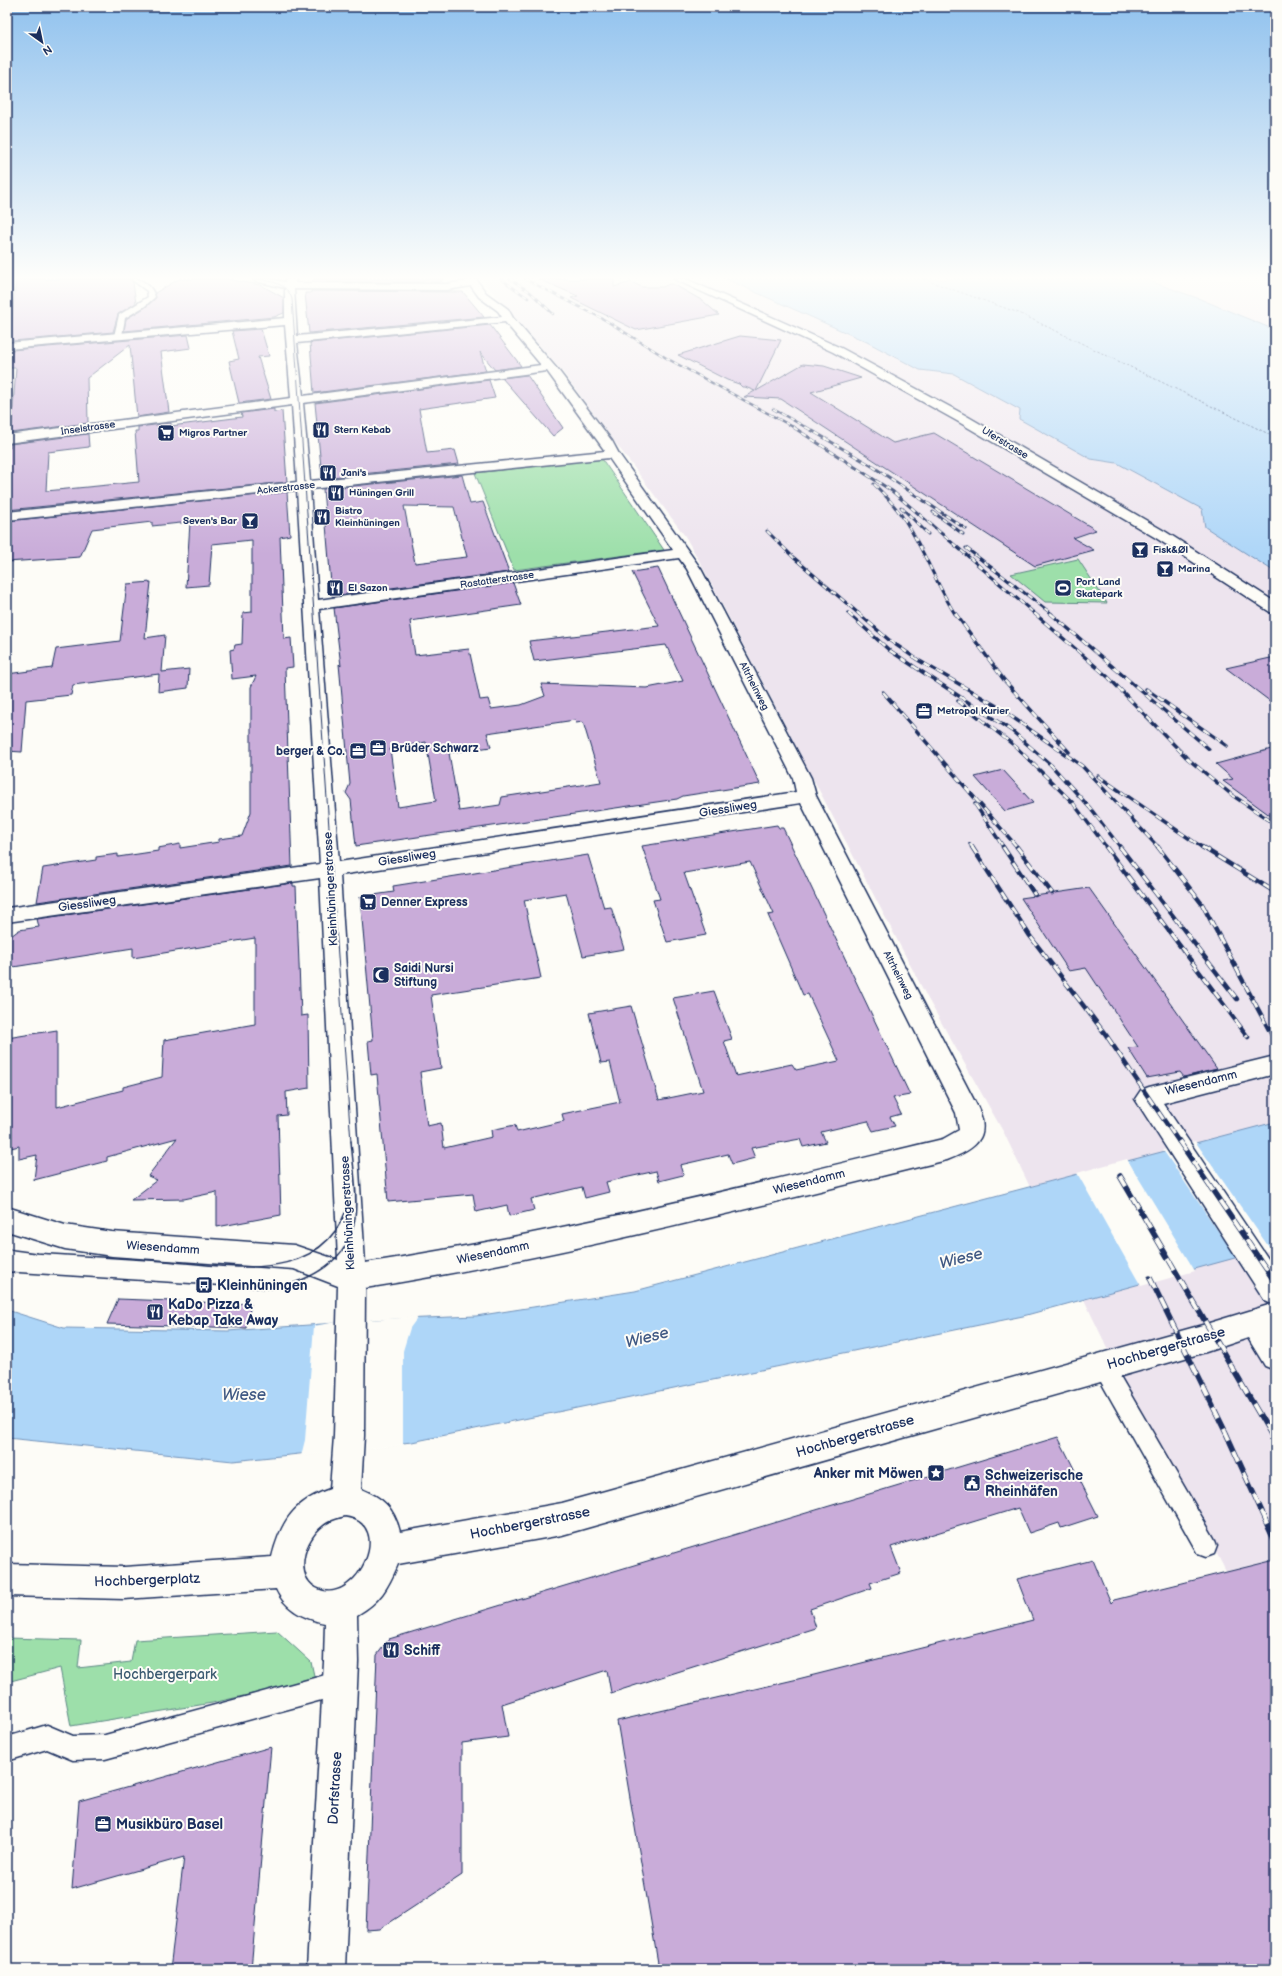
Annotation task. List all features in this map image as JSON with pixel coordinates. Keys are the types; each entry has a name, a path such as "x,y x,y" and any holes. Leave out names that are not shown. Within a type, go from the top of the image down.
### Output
{"street":[{"name":"Kleinhüningerstrasse","path":"294,371 296,400 299,415 330,870 351,1291 345,1491"},
{"name":"Inselstrasse","path":"7,439 517,371"},
{"name":"Altrheinweg","path":"552,371 608,444 613,454 694,569 798,772 807,796 968,1113 972,1124 971,1133"},
{"name":"Uferstrasse","path":"876,371 962,418 1161,535 1275,609"},
{"name":"Ackerstrasse","path":"7,516 613,454"},
{"name":"Rastatterstrasse","path":"311,606 683,553"},
{"name":"Giessliweg","path":"7,915 330,870 807,796"},
{"name":"Wiesendamm","path":"1269,1283 1147,1099 1149,1097 1275,1065"},
{"name":"Wiesendamm","path":"7,1219 65,1237 112,1244 294,1257 351,1291 446,1263 636,1224 947,1149 963,1142 971,1133"},
{"path":"1265,1319 1275,1356"},
{"name":"Hochbergerstrasse","path":"386,1550 562,1519 1206,1338 1265,1319"},
{"path":"345,1491 359,1503 371,1510 380,1521 385,1535 386,1550 383,1565 371,1585 354,1601 341,1606 326,1608 312,1606 301,1598 292,1586 288,1572 287,1558 291,1543 298,1530 307,1518 319,1509 332,1503 345,1491"},
{"name":"Hochbergerplatz","path":"7,1580 124,1583 288,1572"},
{"name":"Dorfstrasse","path":"326,1969 340,1683 341,1606"}],"lane":[{"path":"1103,1366 1206,1546"},
{"path":"7,1749 47,1737 73,1748 105,1747 340,1683"}],"shaded area":[{"path":"562,371 930,371 954,374 1020,410 1091,459 1117,463 1202,509 1205,527 1275,572 1275,1667 1219,1558 1138,1412 1004,1133 928,999 685,536"}],"green space":[{"path":"602,459 664,550 514,570 475,473"},
{"name":"Port Land Skatepark","path":"1078,559 1107,603 1045,602 1011,574"},
{"name":"Hochbergerpark","path":"277,1631 311,1662 315,1680 212,1703 71,1726 60,1668 7,1682 7,1638 81,1640 78,1668 131,1662 135,1640"}],"water":[{"path":"930,371 1275,371 1275,572 1205,527 1202,509 1117,463 1091,459 1019,419 1020,410 954,374"},
{"name":"Wiese","path":"1275,1122 1275,1247 1023,1316 412,1442 233,1461 7,1438 7,1310 64,1328 228,1331 376,1320 476,1316 635,1291"}],"pier":[{"path":"1195,1141 1271,1250 1237,1259 1163,1150"},
{"path":"1127,1159 1195,1271 1141,1286 1077,1173"},
{"path":"418,1317 410,1328 403,1351 403,1445 301,1456 305,1440 314,1326 336,1322"}],"building":[{"path":"16,371 96,371 87,378 88,423 11,433"},
{"path":"133,371 164,371 169,412 137,417"},
{"path":"231,371 262,371 271,399 239,403"},
{"path":"312,371 484,371 314,393"},
{"path":"710,371 766,371 756,391 790,371 840,371 861,378 811,392 893,443 934,433 1096,530 1073,538 1094,550 1035,566 781,399 744,397 755,391"},
{"path":"527,375 563,428 553,436 502,378"},
{"path":"489,380 495,398 419,409 427,453 455,450 459,464 322,478 315,403"},
{"path":"274,409 274,412 282,411 287,482 7,510 7,448 10,448 10,444 88,434 89,447 48,452 46,491 139,482 135,431 138,431 138,427 171,423 171,426 242,417 241,413"},
{"path":"462,475 470,504 483,502 509,572 332,596 323,489","holes":["404,506 454,507 467,557 415,563"]},
{"path":"287,492 290,535 280,537 284,639 291,638 293,667 285,668 292,866 37,902 43,868 96,860 96,857 118,854 118,857 158,851 158,848 180,844 180,848 219,842 219,839 242,836 251,812 251,687 256,676 232,679 230,650 234,649 235,645 242,644 243,613 252,612 252,540 212,544 209,585 186,587 190,522 152,526 152,522 92,529 80,557 7,562 7,521"},
{"path":"658,568 760,784 683,796 677,799 356,846 351,800 346,793 350,784 339,664 341,666 334,608 513,583 521,605 410,621 415,655 469,649 480,700 488,699 491,709 521,705 545,696 541,684 647,688 683,681 666,645 534,661 529,641 659,626 632,572","holes":["575,720 576,723 583,722 601,782 502,797 500,805 459,811 449,753 491,747 487,733","426,742 436,801 398,807 390,749"]},
{"path":"151,582 145,638 165,635 162,672 189,669 188,688 158,692 159,674 73,685 71,695 26,700 22,752 7,751 7,674 52,668 56,649 120,641 127,584"},
{"path":"1275,657 1275,705 1226,668"},
{"path":"1275,748 1275,819 1223,781 1233,779 1216,764"},
{"path":"1003,770 1033,803 1005,811 975,777"},
{"path":"777,825 779,828 783,828 910,1095 893,1098 901,1114 890,1117 895,1126 873,1131 868,1121 821,1132 826,1142 803,1147 800,1139 751,1148 755,1158 732,1164 728,1154 680,1165 683,1175 659,1181 656,1171 606,1182 609,1192 585,1198 582,1187 531,1199 534,1210 509,1216 507,1205 476,1212 473,1194 388,1202 377,1074 371,1075 368,1041 373,1040 360,897 394,892 393,886 588,855 604,908 611,907 624,949 583,956 566,893 524,900 541,978 431,995 441,1068 420,1072 427,1126 441,1123 444,1148 492,1137 491,1130 515,1125 517,1132 564,1121 562,1114 620,1102 610,1062 601,1063 589,1013 631,1006 659,1100 703,1091 673,998 714,991 732,1039 724,1041 736,1076 792,1064 796,1070 839,1061 808,994 803,995 768,915 774,914 750,862 684,873 706,935 667,942 653,900 660,899 642,846"},
{"path":"293,883 293,886 296,886 301,1016 308,1015 309,1088 286,1092 287,1115 278,1116 281,1215 217,1227 217,1192 184,1199 131,1200 157,1180 148,1176 177,1138 107,1157 107,1161 34,1180 37,1155 19,1159 19,1146 7,1149 7,1038 57,1030 57,1107 123,1090 123,1087 162,1077 164,1040 255,1024 255,938 133,958 133,948 7,968 7,939 19,930 39,927 37,919"},
{"path":"1089,888 1217,1069 1184,1077 1180,1072 1147,1078 1128,1048 1138,1047 1086,968 1069,971 1021,898"},
{"path":"118,1299 251,1304 246,1328 107,1324"},
{"path":"1058,1437 1098,1516 1061,1528 1059,1523 1029,1533 1018,1508 891,1547 901,1573 870,1583 872,1588 810,1609 816,1628 611,1693 607,1670 502,1704 508,1737 462,1743 462,1875 380,1929 366,1930 377,1655 389,1639"},
{"path":"1093,1560 1111,1603 1114,1600 1275,1560 1275,1969 659,1969 617,1721 798,1679 1033,1620 1017,1579"},
{"path":"271,1747 251,1969 170,1969 184,1857 72,1889 79,1801"}],"ferry route":[{"path":"1139,371 1275,437"}],"tram line":[{"path":"297,371 351,1142"},
{"path":"7,1272 271,1289 300,1281 326,1267 337,1257 352,1233 355,1218 356,1199 351,1141"},
{"path":"7,1249 37,1253 220,1266 249,1267 276,1265 301,1258 322,1245 340,1224 351,1195"}],"railway":[{"path":"690,371 795,428"},
{"path":"773,409 807,428"},
{"path":"793,427 892,491 1035,614"},
{"path":"806,427 872,466 966,529"},
{"path":"874,484 902,515 955,614"},
{"path":"901,507 928,534"},
{"path":"933,512 963,534"},
{"path":"767,531 793,557 859,614"},
{"path":"966,548 1052,614"},
{"path":"848,613 889,650 1012,731 1051,765 1090,808 1121,848"},
{"path":"858,613 889,640 918,660 995,705 1082,766 1159,848"},
{"path":"955,613 1004,680 1069,752"},
{"path":"1034,613 1108,677 1188,759 1232,795 1275,824"},
{"path":"1050,613 1209,749"},
{"path":"1146,689 1227,746"},
{"path":"883,692 1018,848"},
{"path":"958,701 1016,747 1073,803 1107,848"},
{"path":"1098,776 1203,848"},
{"path":"975,804 1004,848"},
{"path":"970,844 973,848"},
{"path":"972,847 1030,936 1106,1035 1179,1142"},
{"path":"1003,847 1035,895"},
{"path":"1017,847 1052,893"},
{"path":"1106,847 1248,1037"},
{"path":"1120,847 1237,999"},
{"path":"1158,847 1202,904 1275,1041"},
{"path":"1202,847 1275,892"},
{"path":"1179,1141 1275,1282"},
{"path":"1120,1176 1275,1441"},
{"path":"1150,1278 1226,1433 1262,1512"},
{"path":"1261,1511 1275,1541"}],"place":[{"name":"Stern Kebab","path":"321,430"},
{"name":"Migros Partner","path":"166,433"},
{"name":"Jani's","path":"328,473"},
{"name":"Hüningen Grill","path":"336,493"},
{"name":"Bistro Kleinhüningen","path":"322,517"},
{"name":"Seven's Bar","path":"250,521"},
{"name":"Fisk&Øl","path":"1140,550"},
{"name":"Marina","path":"1165,569"},
{"name":"El Sazon","path":"335,588"},
{"name":"Port Land Skatepark","path":"1063,588"},
{"name":"Metropol Kurier","path":"924,711"},
{"name":"Brüder Schwarz","path":"378,748"},
{"name":"berger & Co.","path":"358,751"},
{"name":"Denner Express","path":"368,902"},
{"name":"Saidi Nursi Stiftung","path":"381,975"},
{"name":"Kleinhüningen","path":"204,1285"},
{"name":"KaDo Pizza & Kebap Take Away","path":"155,1312"},
{"name":"Anker mit Möwen","path":"936,1473"},
{"name":"Schweizerische Rheinhäfen","path":"972,1483"},
{"name":"Schiff","path":"391,1650"},
{"name":"Musikbüro Basel","path":"103,1824"}]}
